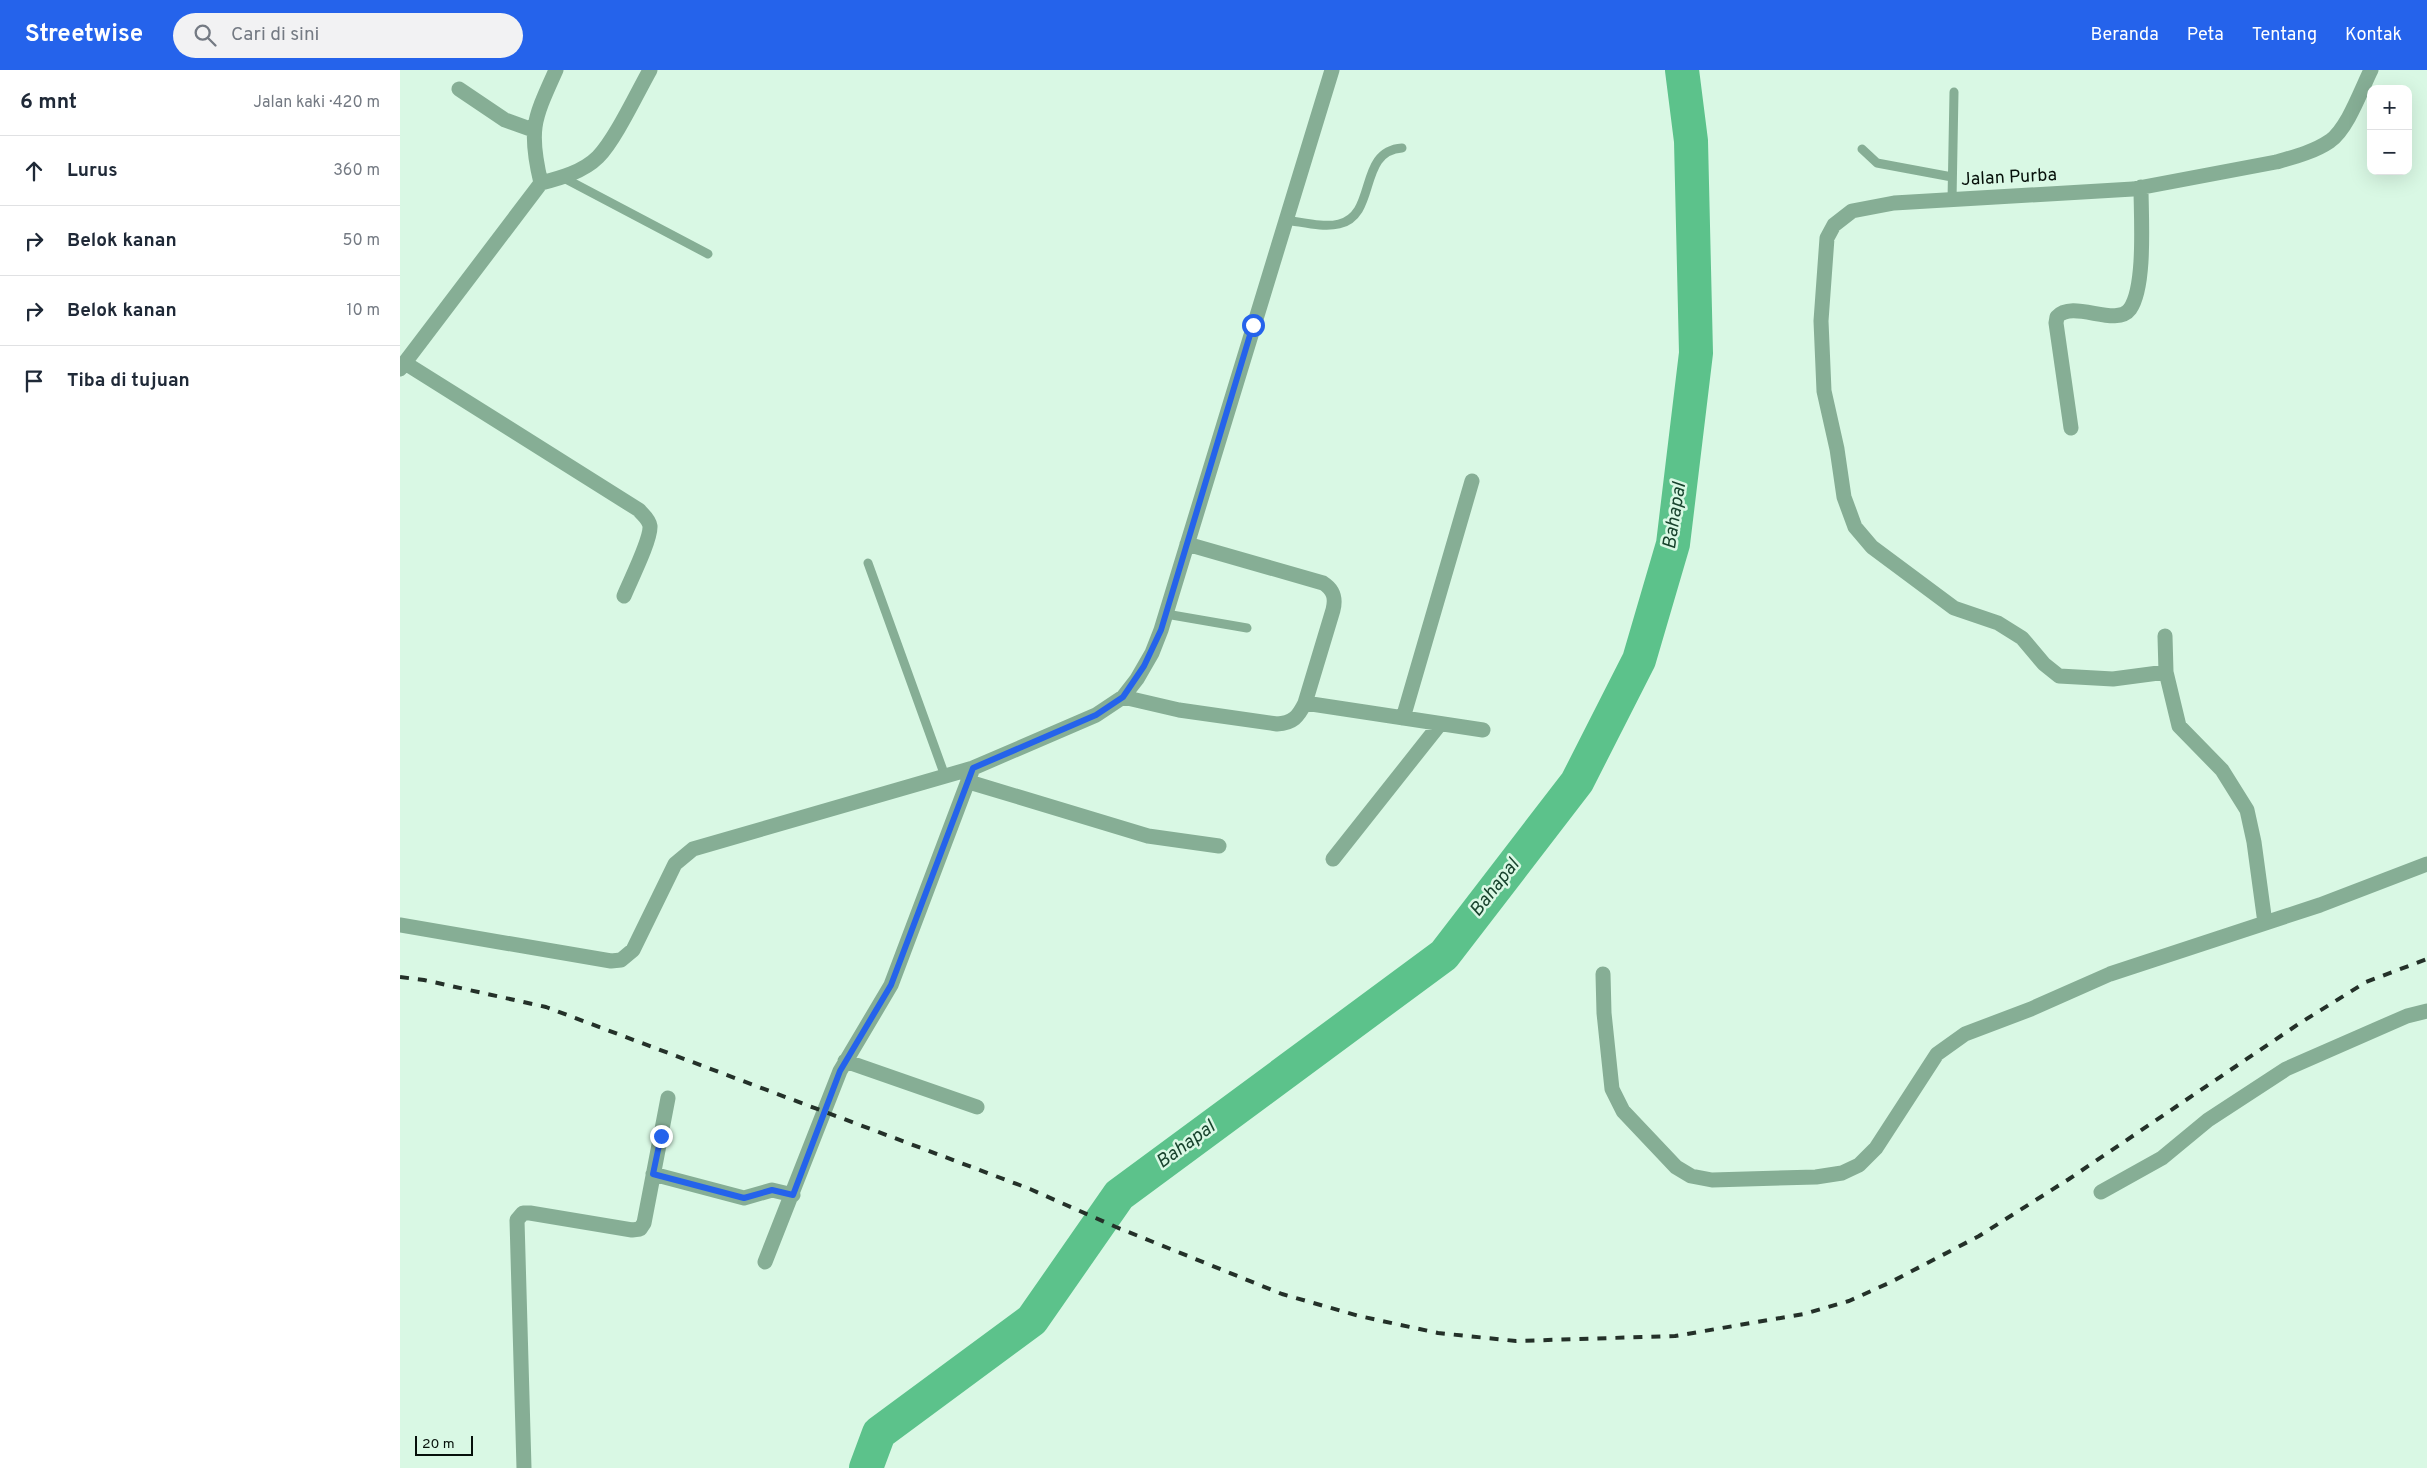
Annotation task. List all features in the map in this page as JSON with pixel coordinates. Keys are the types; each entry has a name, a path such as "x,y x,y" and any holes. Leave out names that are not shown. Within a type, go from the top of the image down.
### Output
{"street":[{"path":"541,182 534,153 533,130 538,111 556,70"},
{"path":"624,596 648,537 650,526 647,518 639,510 403,366 541,182 562,177 582,168 598,157 650,70"},
{"path":"765,1262 845,1061 891,985 971,775 1096,715 1123,697 1137,679 1152,653 1166,614 1332,70"},
{"name":"Jalan Purba","path":"2166,672 2113,679 2059,676 2044,664 2022,638 1998,623 1954,608 1872,547 1855,527 1844,497 1837,449 1824,391 1822,321 1828,238 1834,225 1852,211 1894,203 2091,193 2141,188 2276,162 2317,148 2332,140 2342,127 2371,70"},
{"path":"459,89 505,120 533,130"},
{"path":"2071,428 2056,323 2057,318 2067,312 2112,316 2123,314 2130,310 2140,272 2141,188"},
{"path":"1403,718 1472,481"},
{"path":"1123,697 1179,710 1277,724 1292,722 1305,703 1333,610 1334,595 1330,588 1323,583 1187,544"},
{"path":"2165,636 2166,672 2179,726 2222,770 2247,810 2254,842 2265,923"},
{"path":"1305,703 1482,730"},
{"path":"1333,859 1440,724"},
{"path":"400,925 611,961 621,960 633,950 675,864 693,849 945,776 971,775 1148,836 1219,846"},
{"path":"1603,974 1605,1022 1612,1089 1623,1111 1676,1166 1691,1176 1712,1180 1816,1177 1842,1173 1859,1165 1876,1148 1937,1054 1965,1034 2030,1009 2110,974 2320,904 2427,864"},
{"path":"2101,1192 2162,1158 2208,1120 2286,1070 2406,1016 2427,1011"},
{"path":"845,1061 977,1107"},
{"path":"524,1468 517,1220 523,1213 530,1213 636,1230 640,1228 644,1223 668,1098"},
{"path":"653,1174 744,1198 772,1190 793,1195"}],"lane":[{"path":"1952,200 1954,92"},
{"path":"1285,220 1338,224 1351,219 1359,211 1372,172 1379,158 1387,151 1402,148"},
{"path":"1862,149 1877,163 1952,177"},
{"path":"562,177 708,254"},
{"path":"868,563 945,776"},
{"path":"1166,614 1247,628"}],"waterway":[{"name":"Bahapal","path":"866,1468 879,1433 1032,1320 1119,1195 1444,955 1577,782 1639,660 1673,544 1696,353 1691,141 1682,70"}],"railway":[{"path":"400,977 424,980 546,1007 1030,1189 1116,1227 1282,1294 1359,1316 1438,1333 1516,1341 1675,1336 1804,1314 1849,1301 1891,1282 1979,1236 2069,1179 2300,1023 2366,982 2427,959"}],"route":[{"path":"661,1136 653,1174 744,1198 772,1190 793,1195 840,1071 891,985 973,768 1096,715 1111,706 1123,697 1137,679 1152,653 1161,630 1253,325"}]}
